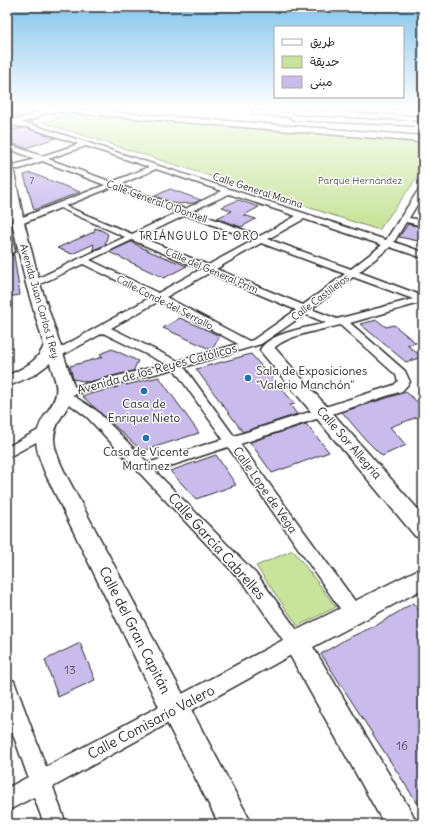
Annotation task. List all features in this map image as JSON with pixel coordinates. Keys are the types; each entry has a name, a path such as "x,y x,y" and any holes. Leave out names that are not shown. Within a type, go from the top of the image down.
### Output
{"main road":[{"name":"Avenida Juan Carlos I Rey","path":"10,164 11,206 18,222 33,284 65,386 65,395"},
{"name":"Calle Sor Allegría","path":"268,350 420,524"},
{"path":"7,382 38,366 50,366 56,357"},
{"path":"46,431 58,411 65,395"},
{"name":"Calle del Gran Capitán","path":"46,431 45,444 55,473 175,709 236,824"},
{"path":"296,643 354,614 423,576"},
{"name":"Calle García Cabrelles","path":"296,643 401,824"}],"street":[{"path":"10,164 46,159 81,146"},
{"name":"Calle General Marina","path":"91,146 423,255"},
{"name":"Calle General O'Donnell","path":"9,147 46,159 185,212 423,299"},
{"path":"18,222 156,167"},
{"name":"Calle Castillejos","path":"248,345 264,338 304,310 381,251 389,243 404,219 419,201 423,189"},
{"path":"33,284 229,191"},
{"name":"Calle del General Prim","path":"64,208 304,310 339,322 401,374 404,382 398,388 322,412"},
{"path":"56,357 104,328 304,216"},
{"path":"404,219 423,223"},
{"path":"7,235 10,250 7,251"},
{"name":"Calle Conde del Serrallo","path":"82,260 159,297 248,345"},
{"path":"268,350 269,345 276,340 423,299"},
{"path":"104,328 177,365"},
{"name":"Avenida de los Reyes Católicos","path":"65,395 248,345"},
{"name":"Calle Lope de Vega","path":"177,365 354,614"},
{"name":"Calle García Cabrelles","path":"65,395 92,414 252,581 296,643"},
{"path":"146,469 322,412"},
{"path":"7,453 46,431"},
{"name":"Calle Comisario Valero","path":"7,800 296,643"},
{"path":"7,688 55,824"}],"green space":[{"name":"Parque Hernández","path":"115,146 423,146 423,170 379,230"},
{"path":"293,550 336,607 298,626 256,566"}],"building":[{"path":"19,146 33,146 26,148"},
{"path":"31,173 80,192 34,210 24,175"},
{"path":"170,189 201,200 194,203 175,204 155,196"},
{"path":"238,200 259,207 244,215 256,219 241,227 217,218 232,211 222,207"},
{"path":"408,224 423,227 423,242 399,237"},
{"path":"95,228 108,234 105,245 93,250 94,244 72,254 57,248 94,232"},
{"path":"131,242 151,252 187,266 164,278 109,252"},
{"path":"14,255 20,295 7,297 7,256"},
{"path":"180,318 220,336 212,350 163,328"},
{"path":"377,320 386,327 394,325 416,343 407,345 422,357 406,362 360,324"},
{"path":"112,349 138,361 133,371 88,382 73,379 70,366 103,357 100,354"},
{"path":"251,354 295,404 290,405 297,414 243,432 196,369"},
{"path":"159,377 199,433 142,451 82,396 118,387 112,386 127,382 126,385"},
{"path":"406,392 423,407 423,415 390,427 406,445 382,456 342,412"},
{"path":"306,424 329,452 272,473 250,442"},
{"path":"216,455 236,485 196,499 170,471"},
{"path":"413,603 423,616 423,812 321,654 346,639 377,625"},
{"path":"80,643 95,680 58,697 45,660"}],"place":[{"name":"Sala de Exposiciones \"Valerio Manchón\"","path":"248,378"},
{"name":"Casa de Enrique Nieto","path":"144,391"},
{"name":"Casa de Vicente Martínez","path":"146,438"}],"district":[{"name":"TRIÁNGULO DE ORO","path":"199,236"}]}
